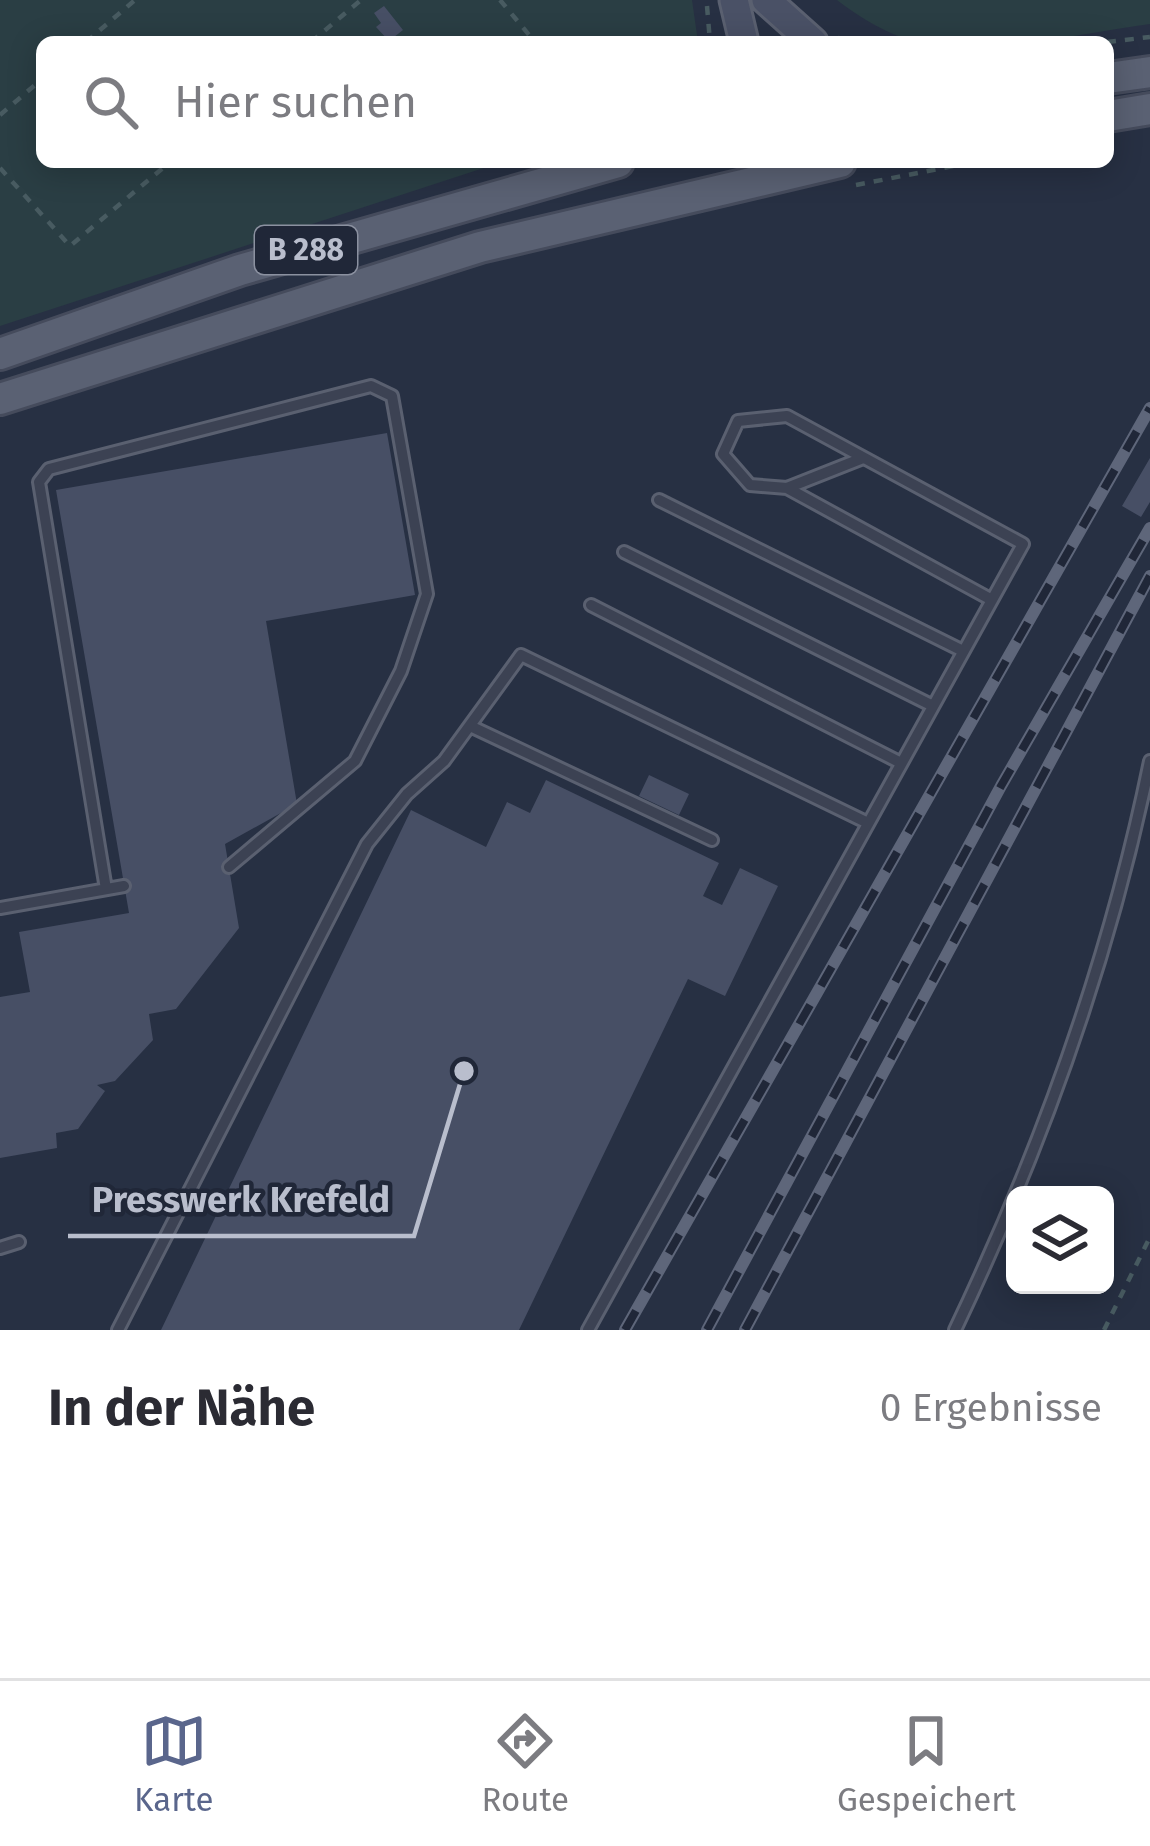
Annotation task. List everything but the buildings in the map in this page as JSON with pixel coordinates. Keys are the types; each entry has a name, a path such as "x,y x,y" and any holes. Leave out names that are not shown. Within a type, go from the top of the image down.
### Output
{"main road":[{"path":"734,0 743,36"},
{"path":"768,3 777,36"},
{"path":"768,3 806,36"},
{"path":"1114,77 1150,72"},
{"path":"1114,115 1150,109"},
{"name":"B 288","path":"0,354 240,270 597,168"},
{"name":"B 288","path":"0,399 479,247 753,173 829,170"}],"lane":[{"path":"106,889 39,482 49,469 371,386 384,388 392,396 427,594 401,670 355,761 229,867"},
{"path":"588,1330 1023,544 787,416 738,422 723,454 750,484 787,488 992,599"},
{"path":"787,488 863,458"},
{"path":"659,500 963,651"},
{"path":"624,552 933,706"},
{"path":"590,604 901,763"},
{"path":"118,1330 368,844 470,726 521,655 868,823"},
{"path":"470,726 712,840"},
{"path":"955,1330 1042,1130 1082,1017 1131,854 1150,761"},
{"path":"0,908 124,886"},
{"path":"0,1248 19,1242"}],"path":[{"path":"93,36 134,0"},
{"path":"318,36 361,0"},
{"path":"500,0 531,36"},
{"path":"706,0 709,36"},
{"path":"1114,41 1150,37"},
{"path":"0,115 36,84"},
{"path":"0,168 70,246 163,168"},
{"path":"829,170 865,168"},
{"path":"1104,1330 1150,1237"}],"shaded area":[{"path":"0,0 692,0 697,36 36,36 36,168 484,168 0,326"},
{"path":"837,0 1150,0 1150,24 1073,36 897,36"}],"railway":[{"path":"625,1330 1150,408"},
{"path":"707,1330 1001,786 1150,528"},
{"path":"745,1330 1150,576"}],"place":[{"name":"Presswerk Krefeld","path":"464,1071"}]}
